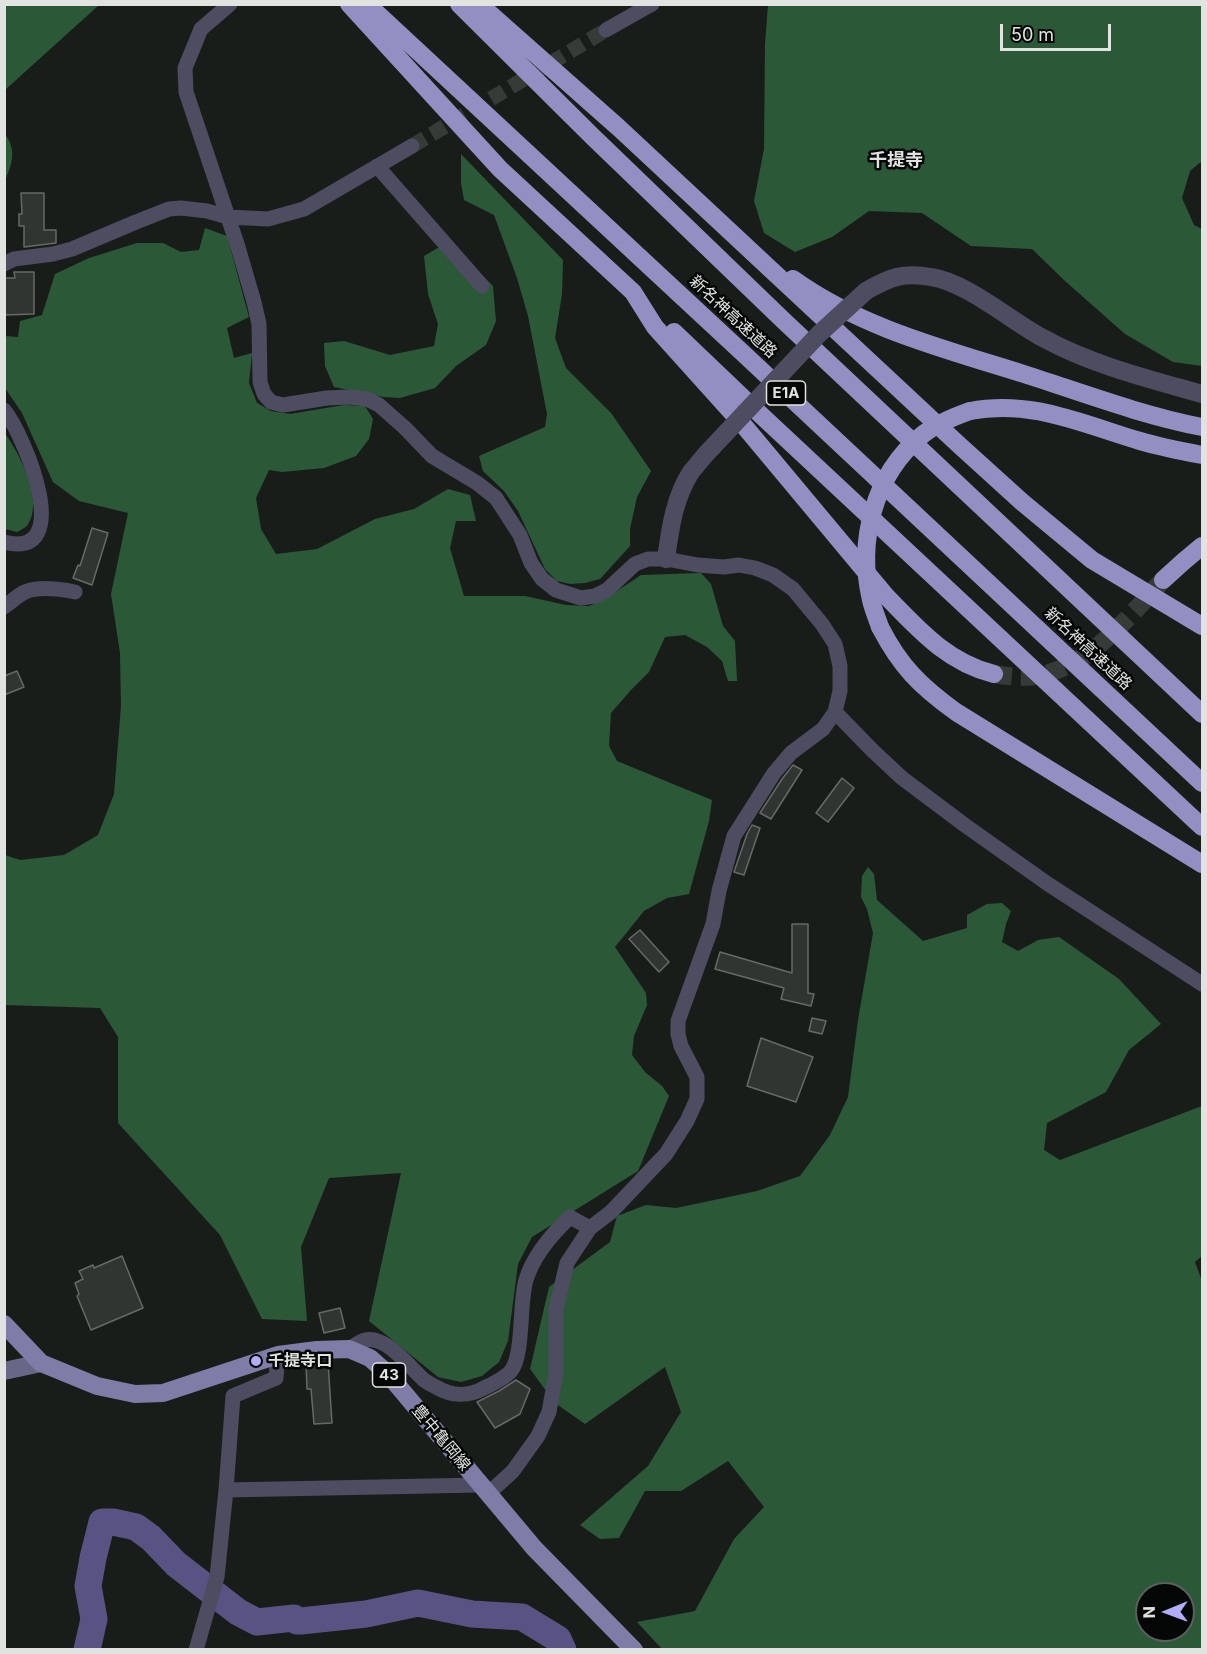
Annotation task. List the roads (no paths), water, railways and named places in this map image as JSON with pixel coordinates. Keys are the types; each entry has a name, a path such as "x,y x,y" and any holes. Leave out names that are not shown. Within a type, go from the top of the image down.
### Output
{"highway":[{"path":"349,4 500,169 1203,827"},
{"name":"新名神高速道路","path":"367,4 1203,783"},
{"name":"新名神高速道路","path":"459,4 776,314 1203,714"},
{"path":"479,4 620,128 958,444 1057,531 1092,560 1203,626"},
{"path":"724,224 804,286 867,320 910,337 1141,412 1203,427"},
{"path":"633,292 655,327 745,428 886,596 941,650 978,670 994,674"},
{"path":"1203,455 1141,441 1040,410 990,407 970,411 944,421 922,434 903,452 887,474 875,501 868,527 866,554 871,601 880,627 892,651 930,693 956,712 1203,864"},
{"path":"1163,580 1203,546"}],"main road":[{"name":"豊中亀岡線","path":"4,1324 41,1363 97,1386 135,1394 163,1393 278,1355 349,1349 370,1358 388,1374 534,1548 634,1650"},
{"path":"4,1371 41,1363"}],"street":[{"path":"226,1490 484,1490 513,1471 538,1436 549,1412 556,1373 556,1309 567,1263 590,1228 611,1212 666,1154 687,1121 697,1099 697,1077 681,1046 678,1021 713,924 719,891 734,836 774,773 791,753 823,729 835,712 840,691 840,666 835,644 822,624 793,589 773,576 755,568 739,565 724,567 666,559 648,559 635,564 607,590 595,596 581,598 556,590 542,579 531,562 520,535 496,498 477,483 432,456 379,405 367,399 349,397 283,405 271,402 264,394 260,382 258,324 254,302 186,92 185,68 201,29 230,4"},
{"path":"606,30 652,4"},
{"path":"4,264 15,259 72,249 169,209 181,208 207,211 228,217 268,219 303,209 412,146"},
{"path":"377,166 482,286"},
{"path":"666,559 671,520 690,473 819,334 866,291 895,276 933,277 969,292 1043,338 1088,359 1203,394"},
{"path":"4,410 11,418 38,483 42,518 38,533 30,541 16,545 4,542"},
{"path":"4,607 24,593 33,590 75,591"},
{"path":"835,712 902,778 966,826 1048,884 1203,984"},
{"path":"349,1349 366,1340 380,1341 399,1354 426,1381 441,1390 459,1395 480,1391 511,1371 518,1352 526,1280 547,1241 570,1217 590,1228"},
{"path":"196,1650 217,1577 233,1396 276,1378 278,1355"}],"waterway":[{"path":"87,1650 94,1619 88,1586 102,1522 136,1527 151,1538 176,1564 238,1612 257,1622 294,1618 301,1621 366,1614 418,1603 472,1614 522,1617 558,1639 563,1650"}],"tunnel":[{"path":"412,146 606,30"},
{"path":"994,674 1028,677 1049,673 1066,666 1112,634 1163,580"}],"place":[{"name":"千提寺口","path":"256,1361"}],"district":[{"name":"千提寺","path":"896,161"}]}
